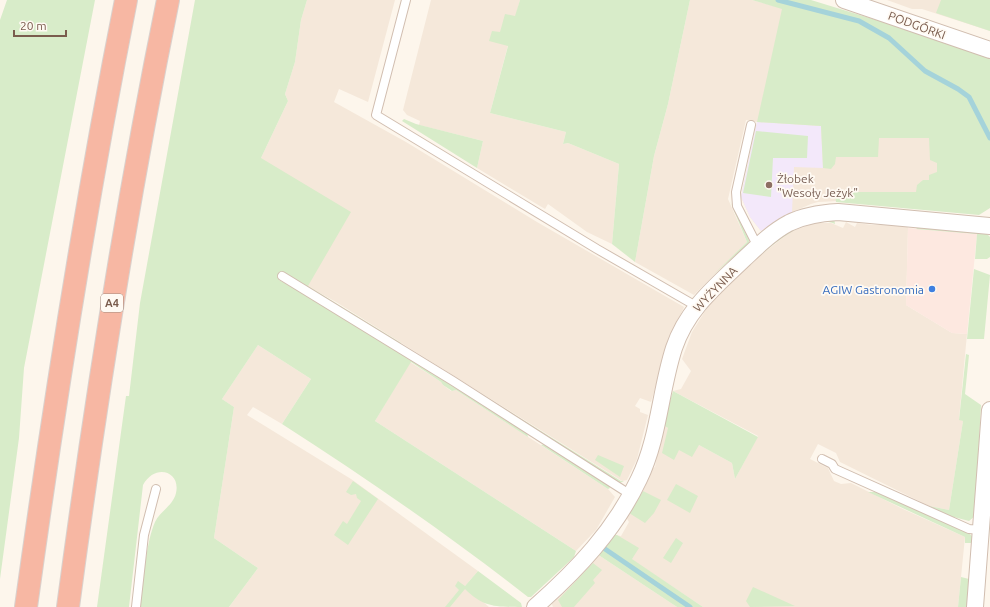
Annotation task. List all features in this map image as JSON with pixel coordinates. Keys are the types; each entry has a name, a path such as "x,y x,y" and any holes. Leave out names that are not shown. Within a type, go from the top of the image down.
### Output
{"highway":[{"path":"26,607 65,334 102,121 126,0"},
{"name":"A4","path":"68,607 83,496 124,231 142,125 168,0"}],"street":[{"name":"PODGÓRKI","path":"844,0 990,50"},
{"name":"WYŻYNNA","path":"535,607 582,563 607,533 631,495 648,459 674,349 682,328 696,306 714,286 758,247 789,223 818,213 838,212 990,226"},
{"path":"975,607 990,410"}],"lane":[{"path":"406,0 376,115 597,249 696,306"},
{"path":"751,125 736,192 737,206 758,247"},
{"path":"282,276 452,380 631,495"},
{"path":"822,459 832,464 836,469 878,489 968,529 981,530"},
{"path":"136,607 144,535 156,489"}],"shaded area":[{"path":"307,0 395,0 368,102 339,89 334,102 406,142 537,222 684,307 668,343 651,402 640,398 635,406 640,409 640,412 648,415 637,459 627,480 622,481 336,302 307,286 261,158 288,101 285,94 295,62 301,20"},
{"path":"431,0 520,0 490,113 566,132 563,144 568,143 619,164 612,244 587,232 548,204 545,209 477,168 483,141 419,125 420,121 407,115 403,110"},
{"path":"690,0 752,0 842,25 990,194 818,202 781,217 761,231 750,217 741,197 757,122 746,120 728,199 747,242 694,295 635,262 654,156 668,104"},
{"path":"887,0 990,0 990,31 922,9 912,9"},
{"name":"Żłobek \"Wesoły Jeżyk\"","path":"757,122 821,126 823,168 794,167 792,212 781,217 761,231 750,217 741,197"},
{"path":"846,222 855,227 857,223 872,225 906,225 908,228 906,305 952,333 967,334 959,419 963,421 949,510 929,506 840,462 836,453 818,444 810,459 828,468 834,481 841,484 851,483 903,509 965,537 958,607 703,607 610,545 615,535 621,536 629,522 626,517 643,491 650,470 655,467 663,425 668,428 679,450 699,445 732,463 735,479 758,436 673,391 681,389 691,371 682,359 692,332 707,308 721,291 756,259 790,232 815,223 831,223 843,228"},
{"path":"908,228 977,234 967,334 952,333 906,305"},
{"path":"258,345 311,379 282,424 253,407 247,415 351,479 478,571 465,586 489,607 229,607 258,568 214,538 234,407 222,399"},
{"path":"410,362 441,382 451,391 456,390 608,489 615,497 596,530 576,551 375,421"},
{"path":"597,554 677,607 553,607 551,602"}],"green space":[{"path":"7,0 95,0 24,368 19,438 0,579 0,20"},
{"path":"195,0 307,0 301,20 295,62 285,94 288,101 261,158 351,212 308,286 401,343 400,344 283,273 279,274 279,280 311,297 527,433 528,437 456,390 452,391 411,362 375,421 576,551 574,557 531,597 528,597 468,551 407,508 282,424 311,379 258,345 222,399 234,407 214,538 258,568 229,607 140,607 145,563 152,530 157,518 172,501 176,493 177,485 175,479 166,472 160,472 148,478 143,485 129,607 97,607 126,396 129,396 140,303"},
{"path":"520,0 690,0 668,104 654,156 635,262 612,244 619,164 568,143 563,144 566,132 490,113 508,46 489,41 492,31 500,32 505,14 515,16"},
{"path":"752,0 811,0 990,55 990,208 979,215 836,202 835,192 916,192 917,185 923,180 929,180 929,175 937,172 937,163 930,160 929,138 879,138 878,157 836,157 835,164 831,169 823,168 821,126 757,122 782,9"},
{"path":"941,0 990,0 990,31 936,13"},
{"path":"404,119 416,124 483,141 477,168 402,121"},
{"path":"756,131 808,136 807,158 773,158 771,197 743,193"},
{"path":"730,201 749,240 749,243 713,275 747,242"},
{"path":"834,218 835,224 825,221 814,222 792,231 756,259 757,256 777,238 803,224"},
{"path":"922,224 986,233 990,237 990,257 987,259 975,259 977,234 916,229"},
{"path":"974,269 990,275 984,339 967,339"},
{"path":"416,353 621,481 624,481 620,483"},
{"path":"966,354 969,355 965,394 981,405 975,516 969,521 950,516 929,506 949,510 963,421 959,420"},
{"path":"673,391 758,437 735,479 732,463 699,445 692,457 679,450 674,460 662,453 668,428 663,425"},
{"path":"545,444 608,484 610,488 608,489 541,445"},
{"path":"598,455 624,466 620,477 595,460"},
{"path":"353,481 378,499 348,545 334,535 343,521 347,524 361,501 357,498 356,494 351,495 346,492"},
{"path":"676,484 698,496 690,513 667,500"},
{"path":"643,491 661,500 654,513 645,523 629,513"},
{"path":"868,492 879,492 967,532 972,536 972,543 965,543 965,537"},
{"path":"615,535 639,548 632,559 703,607 677,607 597,554"},
{"path":"676,538 683,543 671,563 663,558"},
{"path":"593,563 602,570 593,580 595,583 574,607 562,607 558,600"},
{"path":"478,571 521,603 522,607 490,605 484,603 465,589 450,607 445,607 459,590 455,586 458,581 465,586"},
{"path":"961,577 969,579 967,607 958,607"},
{"path":"753,587 795,606 750,607 746,601"}],"waterway":[{"path":"778,0 859,21 889,38 925,71 958,89 969,97 990,138"},
{"path":"605,549 690,607"}],"place":[{"name":"Żłobek \"Wesoły Jeżyk\"","path":"769,185"},
{"name":"AGIW Gastronomia","path":"932,289"}]}
